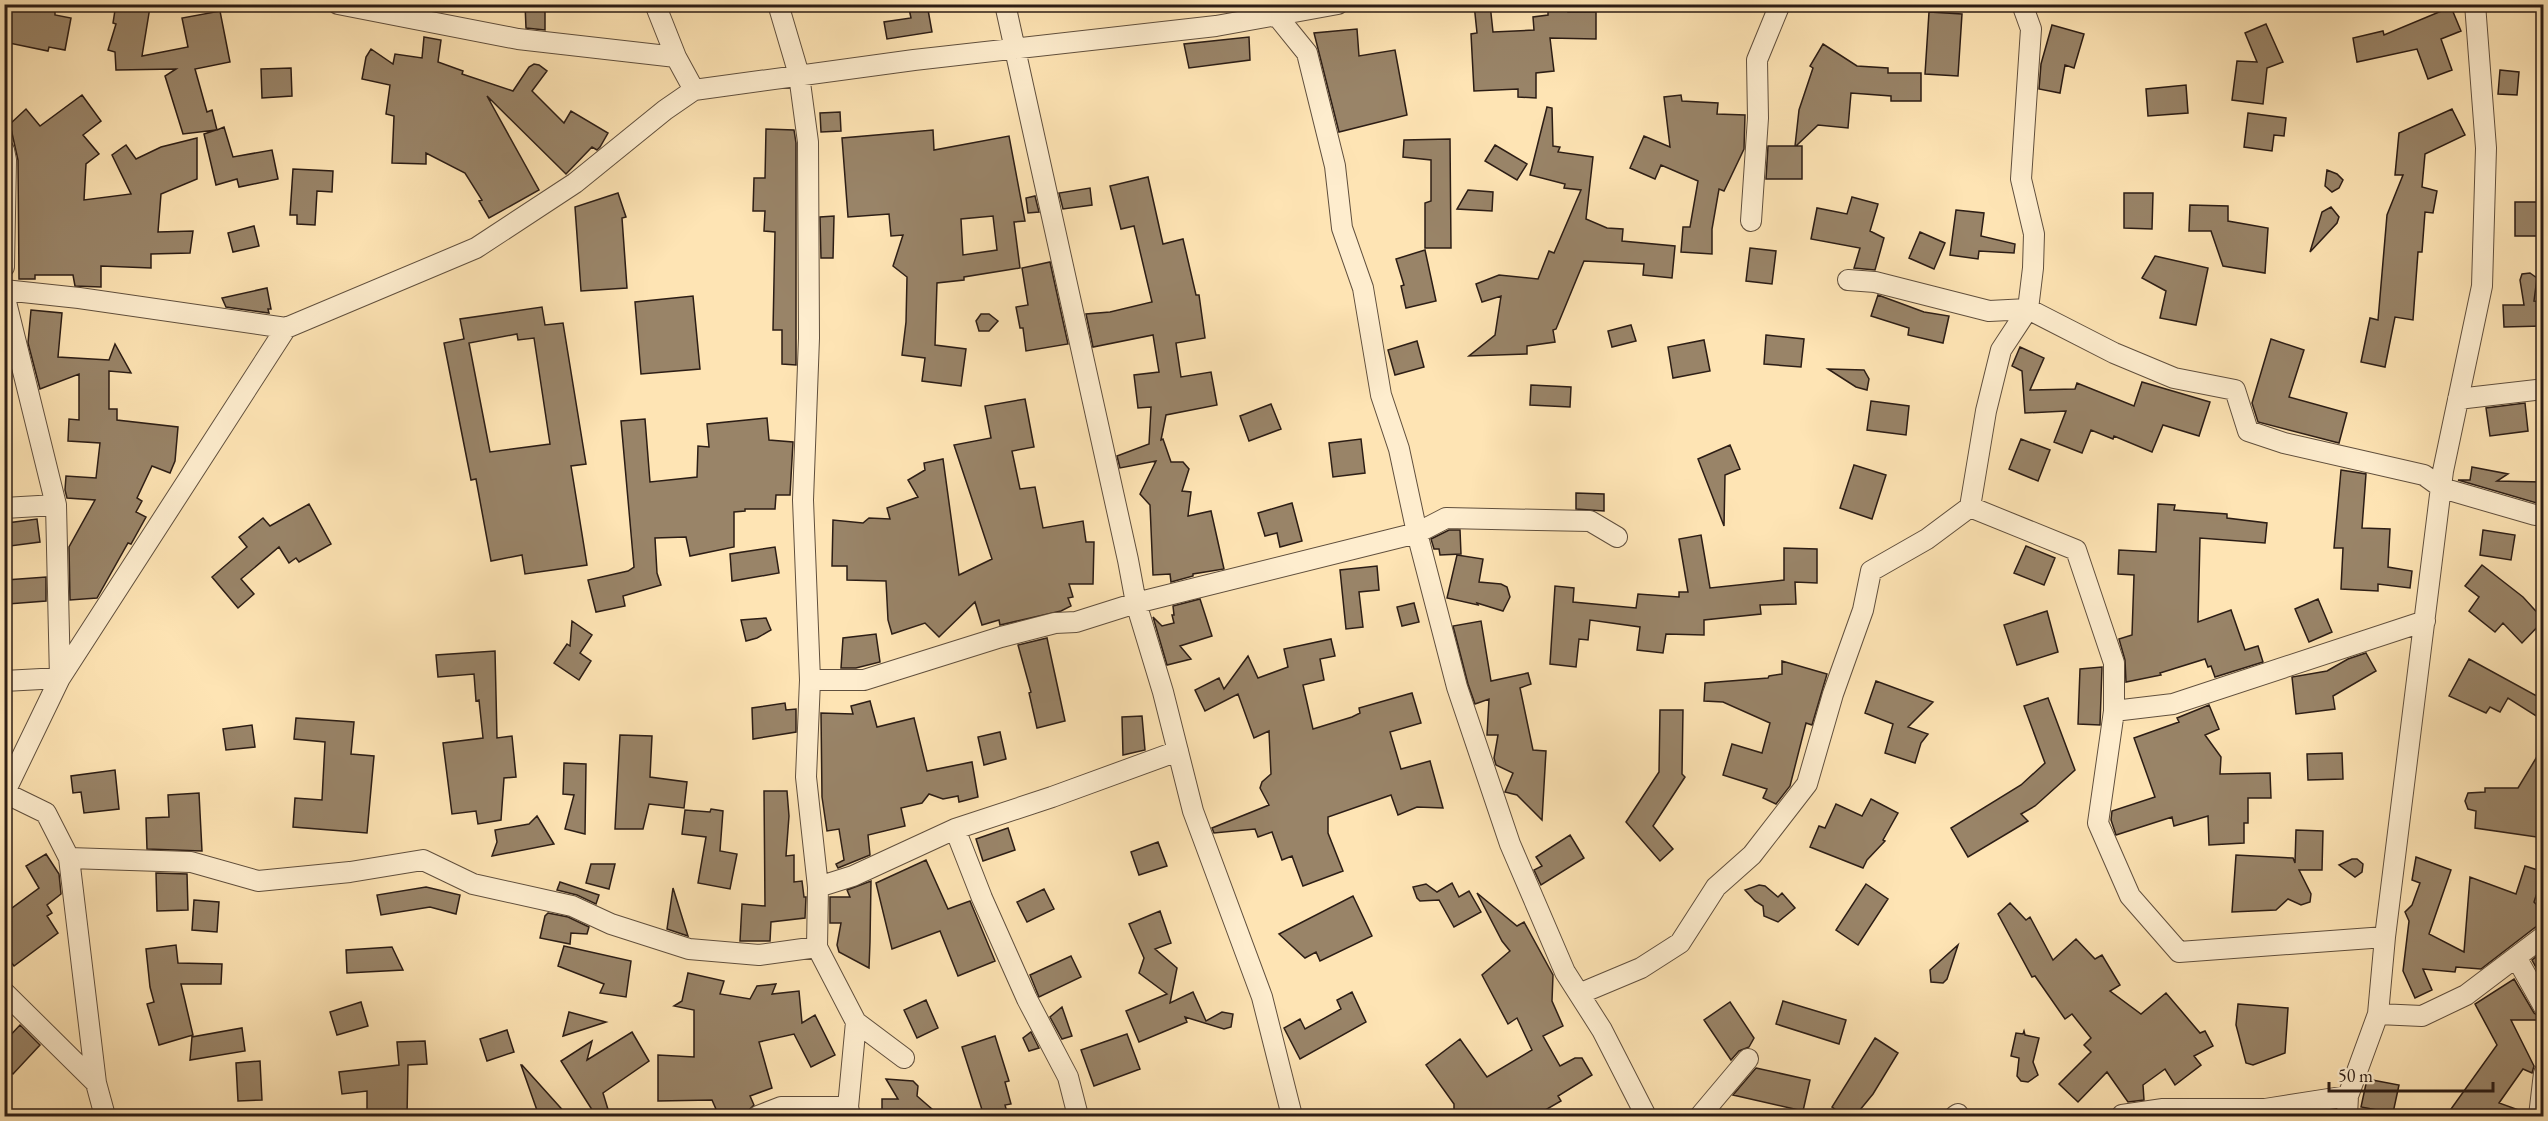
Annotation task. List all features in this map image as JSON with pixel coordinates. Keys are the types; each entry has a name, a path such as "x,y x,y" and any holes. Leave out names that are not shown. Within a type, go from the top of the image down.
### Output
{"street":[{"path":"338,4 518,39 676,57"},
{"path":"655,4 676,57 694,90"},
{"path":"778,4 799,75 808,142 809,338 803,500 810,680 806,777 818,887 817,947 856,1022 904,1058"},
{"path":"1005,4 1136,603 1163,692 1193,811 1262,997 1292,1116"},
{"path":"60,678 56,505 4,292 79,298 286,328 476,248 574,183 665,110 694,90 799,75 1216,26 1277,10 1338,4"},
{"path":"1751,221 1758,118 1757,60 1780,4"},
{"path":"1579,994 1641,968 1680,943 1716,887 1752,855 1807,783 1833,694 1863,610 1871,571 1927,538 1970,507 1986,411 2001,350 2028,309 2033,268 2034,234 2021,179 2031,29 2022,4"},
{"path":"2347,1116 2348,1096 2378,1014 2385,937 2441,487 2482,286 2486,148 2475,4"},
{"path":"1277,10 1307,53 1335,166 1342,228 1363,288 1381,395 1400,449 1417,533 1457,687 1510,844 1565,972 1602,1030 1646,1116"},
{"path":"4,150 6,160 4,267"},
{"path":"1848,280 1875,282 1989,311 2028,309 2114,353 2174,378 2235,390 2248,431 2284,443 2424,475 2441,487 2535,516"},
{"path":"105,1116 96,1083 69,858 46,813 5,793 60,678 286,328"},
{"path":"2458,399 2544,389"},
{"path":"4,508 56,505"},
{"path":"1970,507 2076,550 2114,663 2114,711 2098,823 2130,896 2179,952 2385,937"},
{"path":"810,680 864,680 1001,637 1055,623 1076,622 1136,603 1417,533 1446,518 1590,521 1617,537"},
{"path":"2114,711 2173,704 2425,621"},
{"path":"4,681 60,678"},
{"path":"818,887 853,876 955,829 1052,797 1178,751"},
{"path":"955,829 982,898 1027,999 1068,1077 1071,1114"},
{"path":"69,858 191,862 258,881 350,872 423,860 473,884 573,906 611,924 689,949 759,955 817,947"},
{"path":"2378,1014 2422,1016 2466,995 2544,936"},
{"path":"2516,957 2544,1007"},
{"path":"4,992 96,1083"},
{"path":"758,1116 781,1107 849,1112 856,1022"},
{"path":"1700,1116 1748,1059"},
{"path":"2539,1116 2544,1073"},
{"path":"2122,1115 2163,1109 2265,1109 2348,1096"}],"building":[{"path":"4,4 55,4 55,15 71,18 65,50 49,47 48,51 4,42"},
{"path":"116,4 150,7 142,56 188,47 182,18 220,11 230,62 195,69 207,112 212,110 217,130 224,127 233,157 272,150 278,179 239,187 237,179 216,185 204,134 216,130 183,134 165,76 176,69 116,70 115,52 108,50 116,24 113,23"},
{"path":"525,4 545,4 545,30 526,28"},
{"path":"908,4 927,4 932,32 887,39 884,22 911,18"},
{"path":"1474,4 1490,4 1493,32 1534,30 1533,17 1548,15 1548,4 1569,4 1568,12 1596,12 1596,39 1550,38 1554,71 1536,73 1536,98 1518,97 1518,89 1474,91 1471,34 1477,33"},
{"path":"2451,7 2461,31 2441,39 2452,70 2428,79 2417,49 2357,62 2353,38 2383,31 2384,35"},
{"path":"1929,12 1962,14 1958,76 1925,74"},
{"path":"2266,24 2283,62 2267,68 2263,104 2232,100 2237,61 2257,62 2245,33"},
{"path":"2052,25 2084,34 2074,68 2065,65 2060,93 2039,89 2041,64"},
{"path":"1357,29 1359,56 1395,50 1407,115 1339,132 1314,33"},
{"path":"424,37 441,40 438,62 463,71 462,74 513,91 529,67 534,64 539,65 547,71 532,91 564,123 571,111 608,133 600,147 597,150 592,147 566,174 487,96 539,190 489,218 479,201 482,200 465,173 426,153 426,164 392,163 394,116 386,114 390,85 362,79 366,57 371,49 393,64 395,54 422,58"},
{"path":"1249,37 1250,60 1189,68 1184,44"},
{"path":"1823,44 1857,66 1888,68 1888,73 1921,73 1921,101 1891,101 1891,96 1851,93 1848,128 1818,125 1796,146 1802,146 1802,179 1766,179 1768,146 1795,146 1799,110 1813,68 1810,66"},
{"path":"291,68 292,96 262,98 261,69"},
{"path":"2500,70 2519,72 2517,95 2498,94"},
{"path":"2186,85 2188,113 2148,116 2146,89"},
{"path":"82,95 101,121 83,135 99,154 86,164 84,200 131,194 112,155 126,145 136,159 161,147 197,138 197,179 161,194 158,232 193,231 190,253 151,254 151,268 101,266 101,287 75,286 73,275 35,275 35,279 19,279 18,160 10,124 26,109 40,126"},
{"path":"1681,95 1682,101 1718,103 1717,114 1745,115 1744,149 1724,191 1719,189 1712,229 1712,254 1681,252 1683,227 1690,227 1698,181 1661,165 1655,179 1630,168 1644,136 1670,147 1664,97"},
{"path":"1547,107 1552,108 1553,146 1560,147 1558,152 1593,157 1586,219 1607,228 1623,229 1622,241 1675,246 1672,278 1643,275 1644,264 1584,261 1556,329 1553,330 1555,342 1527,346 1527,354 1469,356 1495,335 1501,296 1482,302 1476,284 1499,275 1538,279 1549,251 1554,253 1581,190 1564,188 1565,184 1530,175"},
{"path":"2452,109 2465,135 2425,154 2422,187 2437,191 2433,213 2425,212 2422,252 2418,252 2413,320 2395,317 2385,367 2361,362 2370,318 2378,320 2387,215 2403,175 2395,175 2399,133"},
{"path":"840,112 841,131 821,132 820,113"},
{"path":"2248,113 2286,118 2284,136 2274,135 2272,151 2244,147"},
{"path":"766,129 794,130 796,143 796,365 782,364 782,330 773,330 775,232 764,231 765,211 753,211 754,178 765,178"},
{"path":"933,130 934,150 1009,136 1025,221 1014,222 1020,268 964,277 964,280 937,283 935,345 966,349 961,386 922,381 925,358 902,355 906,322 907,277 893,266 903,235 891,236 889,214 848,217 842,138","holes":["993,216 997,250 963,255 961,219"]},
{"path":"1450,139 1451,248 1425,248 1425,203 1431,201 1431,160 1403,157 1404,140"},
{"path":"1495,145 1527,164 1517,180 1485,161"},
{"path":"293,169 333,171 332,192 317,191 315,225 297,224 297,215 290,215"},
{"path":"2327,170 2337,174 2343,180 2339,188 2332,192 2325,186"},
{"path":"1148,177 1163,244 1183,239 1196,295 1199,295 1205,338 1176,343 1181,377 1211,372 1217,405 1166,415 1161,440 1163,439 1171,462 1183,462 1189,469 1182,491 1191,492 1188,516 1211,511 1224,569 1193,574 1193,576 1171,582 1170,574 1153,575 1150,505 1140,494 1156,461 1120,468 1117,456 1149,444 1151,407 1138,408 1134,375 1159,372 1153,335 1093,347 1086,314 1110,312 1152,302 1134,226 1121,229 1110,186"},
{"path":"1090,188 1092,205 1063,209 1059,193"},
{"path":"1468,190 1493,192 1492,211 1457,209"},
{"path":"618,193 626,217 622,218 627,288 581,291 575,207"},
{"path":"2124,193 2153,193 2152,229 2124,228"},
{"path":"1035,196 1039,212 1028,213 1026,198"},
{"path":"1852,197 1878,204 1870,231 1884,238 1875,270 1854,268 1860,248 1811,239 1817,208 1847,214"},
{"path":"2515,202 2544,202 2544,236 2515,236"},
{"path":"2190,205 2228,206 2228,221 2268,228 2265,273 2223,266 2211,231 2189,231"},
{"path":"2331,207 2339,217 2337,223 2310,252 2322,212"},
{"path":"1956,210 1984,213 1981,236 2015,244 2014,253 1979,251 1978,259 1950,255"},
{"path":"834,216 833,258 821,258 820,217"},
{"path":"254,226 259,246 233,252 228,233"},
{"path":"1920,232 1945,243 1934,269 1909,258"},
{"path":"1750,248 1776,251 1772,284 1746,281"},
{"path":"1425,250 1436,301 1406,308 1401,286 1404,285 1396,259"},
{"path":"2155,256 2208,268 2196,325 2160,318 2166,291 2142,278"},
{"path":"1050,262 1068,344 1026,351 1023,328 1020,328 1016,307 1028,305 1022,268"},
{"path":"2530,273 2537,278 2534,301 2544,302 2544,326 2504,327 2503,305 2524,305 2520,280 2522,274"},
{"path":"267,288 271,309 268,309 269,313 226,307 222,298"},
{"path":"1878,295 1924,312 1949,316 1943,343 1908,335 1909,328 1871,316"},
{"path":"693,296 700,369 641,374 635,302"},
{"path":"542,307 545,325 563,323 586,464 571,466 587,565 525,574 522,555 491,561 476,479 471,480 444,343 464,339 460,319","holes":["517,334 518,340 534,338 550,444 490,452 469,343"]},
{"path":"31,310 62,313 58,357 109,360 115,344 131,373 109,371 109,409 117,409 117,420 178,427 175,461 170,473 152,466 137,498 142,501 136,512 146,517 131,544 128,543 97,598 70,600 69,547 95,500 67,498 65,490 66,476 96,478 100,443 68,441 69,419 79,420 79,374 40,389 28,343"},
{"path":"981,314 989,314 998,321 989,331 979,331 976,321"},
{"path":"1631,325 1636,341 1612,347 1608,331"},
{"path":"1766,335 1804,339 1801,367 1764,364"},
{"path":"2271,339 2304,350 2289,397 2347,413 2339,443 2258,422 2252,403"},
{"path":"1704,340 1710,371 1673,378 1668,347"},
{"path":"1417,341 1424,367 1395,375 1388,350"},
{"path":"2020,347 2044,358 2030,390 2075,389 2077,383 2134,406 2142,382 2210,402 2199,436 2163,425 2152,452 2114,436 2113,439 2091,430 2082,453 2054,442 2066,411 2025,413 2022,371 2012,366"},
{"path":"1828,369 1864,370 1869,379 1867,390 1856,387"},
{"path":"1531,385 1571,387 1570,407 1530,405"},
{"path":"1025,399 1034,447 1012,451 1020,489 1035,487 1043,528 1083,521 1086,542 1094,542 1093,584 1069,584 1073,597 1068,598 1071,606 1061,611 1000,625 999,620 982,625 975,602 939,637 925,623 892,634 888,620 886,581 847,580 847,566 832,566 833,520 863,523 869,518 890,519 887,508 918,497 908,480 925,470 924,463 943,459 959,575 992,559 954,445 991,438 985,406"},
{"path":"1871,401 1909,406 1906,435 1867,430"},
{"path":"2525,403 2528,431 2490,436 2486,408"},
{"path":"1271,404 1281,429 1249,441 1240,416"},
{"path":"767,418 769,440 793,442 790,495 776,495 775,509 745,509 745,511 734,512 734,547 690,556 686,537 655,538 657,573 661,585 623,596 625,606 596,612 588,580 628,571 634,567 621,421 645,419 650,482 697,477 698,446 709,447 707,424"},
{"path":"1361,439 1365,473 1333,477 1329,443"},
{"path":"2021,439 2050,450 2038,481 2009,469"},
{"path":"1730,445 1740,469 1725,475 1724,526 1698,459"},
{"path":"1854,465 1886,475 1872,519 1840,508"},
{"path":"2472,467 2508,474 2497,481 2544,482 2544,505 2458,480 2470,480"},
{"path":"2341,470 2366,474 2362,528 2390,529 2388,567 2412,571 2410,588 2378,584 2378,591 2341,589 2343,548 2334,548"},
{"path":"1576,493 1604,494 1604,511 1576,509"},
{"path":"1292,503 1302,541 1280,547 1277,533 1265,536 1258,513"},
{"path":"309,504 331,544 299,562 296,558 289,563 279,547 241,579 254,594 238,608 212,577 247,547 239,537 263,518 270,526"},
{"path":"2158,504 2175,505 2174,510 2227,514 2227,518 2267,523 2265,543 2200,538 2198,622 2231,610 2245,650 2258,646 2263,662 2215,677 2211,666 2208,667 2205,659 2160,673 2161,675 2126,682 2125,660 2119,639 2132,635 2134,575 2118,574 2119,550 2156,552"},
{"path":"37,519 40,542 10,546 7,523"},
{"path":"1449,530 1460,530 1461,554 1440,555 1439,549 1434,549 1431,539"},
{"path":"2483,530 2515,535 2511,560 2480,555"},
{"path":"1701,535 1710,588 1784,580 1784,548 1817,549 1817,583 1795,582 1796,604 1760,605 1761,614 1704,620 1704,635 1666,634 1663,653 1637,650 1640,627 1590,620 1588,640 1579,639 1576,667 1550,664 1555,586 1574,588 1573,602 1636,608 1638,594 1679,597 1679,592 1688,592 1679,539"},
{"path":"2026,546 2055,558 2044,585 2014,573"},
{"path":"775,547 779,573 732,581 730,554"},
{"path":"1457,555 1483,559 1479,582 1501,584 1507,587 1510,597 1503,611 1477,603 1478,605 1447,598"},
{"path":"2482,565 2523,597 2544,620 2522,643 2503,623 2495,632 2469,611 2479,597 2465,586"},
{"path":"1377,566 1379,590 1359,592 1363,627 1346,629 1340,570"},
{"path":"46,577 46,601 8,604 6,580"},
{"path":"1200,599 1212,636 1180,646 1191,659 1167,665 1153,617 1162,626 1174,623 1173,606"},
{"path":"2318,599 2332,632 2309,642 2295,609"},
{"path":"1414,603 1419,622 1402,626 1397,607"},
{"path":"2047,611 2058,652 2017,665 2004,625"},
{"path":"766,618 771,630 746,641 741,620"},
{"path":"572,621 592,635 580,653 591,661 579,680 554,663 567,644 570,646"},
{"path":"1481,621 1491,681 1528,673 1531,684 1520,688 1533,750 1546,751 1542,820 1517,795 1505,792 1513,773 1496,765 1494,758 1498,735 1487,735 1489,699 1475,704 1468,684 1453,626"},
{"path":"876,634 880,662 856,668 841,668 843,638"},
{"path":"1047,638 1065,721 1037,728 1029,693 1031,692 1018,645"},
{"path":"1331,639 1335,656 1320,659 1324,680 1303,685 1313,729 1352,717 1360,713 1359,708 1412,693 1421,723 1390,732 1401,769 1430,761 1443,808 1417,807 1398,815 1391,795 1328,817 1328,833 1343,871 1303,886 1292,856 1282,860 1272,832 1258,837 1255,829 1214,833 1212,828 1269,805 1260,788 1262,782 1271,774 1269,731 1254,738 1238,694 1205,711 1195,690 1219,678 1224,689 1248,656 1258,678 1288,667 1284,649"},
{"path":"495,651 497,738 512,736 516,777 504,778 501,820 478,824 476,811 452,814 443,743 483,738 474,674 438,677 436,655"},
{"path":"2366,653 2376,671 2333,696 2335,709 2296,714 2292,677 2327,671 2348,659"},
{"path":"2469,659 2544,700 2544,721 2508,698 2500,712 2490,707 2486,713 2449,696"},
{"path":"1782,661 1827,674 1812,725 1806,723 1790,786 1776,804 1763,798 1767,789 1723,775 1732,744 1762,753 1770,723 1723,702 1704,701 1705,683 1768,678 1782,674"},
{"path":"2102,667 2100,725 2078,724 2080,669"},
{"path":"1876,681 1933,702 1908,727 1928,734 1921,743 1915,763 1885,753 1893,724 1865,713"},
{"path":"2048,698 2075,770 2035,806 2021,814 2028,821 1968,857 1951,828 2021,785 2045,763 2024,706"},
{"path":"870,701 877,727 914,718 927,771 972,762 978,797 959,802 958,796 943,799 929,794 922,803 901,808 905,826 868,835 870,855 838,868 836,864 844,860 839,829 827,831 822,797 821,713 853,714 851,706"},
{"path":"785,703 786,710 796,709 796,732 753,739 752,708"},
{"path":"2209,705 2219,729 2205,735 2221,757 2220,774 2270,773 2271,798 2248,798 2248,823 2244,823 2244,843 2209,845 2208,816 2174,826 2172,817 2116,835 2111,820 2112,811 2155,797 2134,738 2179,722 2177,718"},
{"path":"1660,710 1683,710 1682,774 1685,777 1653,826 1673,849 1660,861 1626,822 1659,772"},
{"path":"1142,716 1145,750 1123,755 1122,717"},
{"path":"296,718 354,722 351,754 374,756 367,833 293,827 295,798 322,800 325,742 294,739"},
{"path":"252,725 255,747 226,750 223,729"},
{"path":"1000,732 1006,759 984,765 978,737"},
{"path":"620,735 652,736 650,777 687,782 684,808 649,804 643,829 615,829"},
{"path":"2544,745 2544,838 2475,828 2476,811 2468,809 2465,801 2468,793 2485,792 2485,788 2518,788"},
{"path":"2342,753 2343,779 2308,780 2307,754"},
{"path":"564,763 586,764 585,834 565,829 574,795 563,794"},
{"path":"115,770 119,809 84,813 81,792 73,793 71,776"},
{"path":"764,791 787,791 789,816 786,856 794,855 794,882 802,881 804,897 806,897 805,918 771,922 770,941 740,941 742,904 765,906"},
{"path":"199,793 202,851 147,849 146,818 169,817 168,795"},
{"path":"1871,799 1898,813 1883,840 1885,841 1867,860 1863,868 1810,847 1819,826 1825,828 1836,804 1862,816"},
{"path":"711,809 723,811 720,851 737,854 730,889 698,883 706,837 682,834 685,810 710,812"},
{"path":"537,816 554,844 492,856 497,842 495,830 529,824"},
{"path":"1008,828 1015,850 983,861 976,839"},
{"path":"2296,830 2323,831 2322,870 2299,870 2311,894 2310,902 2301,905 2288,899 2276,910 2232,912 2236,855 2293,858 2295,863"},
{"path":"1570,835 1584,858 1541,885 1534,870 1542,866 1536,857"},
{"path":"1158,842 1167,866 1139,875 1131,852"},
{"path":"46,854 59,874 61,894 47,905 52,913 47,916 58,933 14,966 4,953 4,914 39,888 26,866"},
{"path":"2416,857 2451,870 2429,934 2464,952 2470,877 2516,894 2525,866 2544,872 2534,902 2544,912 2544,924 2537,926 2481,969 2456,967 2455,972 2423,969 2432,990 2415,998 2403,971 2409,921 2405,912 2412,905 2420,883 2412,880"},
{"path":"2357,859 2363,864 2362,872 2355,877 2339,865"},
{"path":"926,860 948,909 970,901 995,961 958,976 940,931 892,949 876,883"},
{"path":"591,864 615,864 609,889 586,883"},
{"path":"156,873 187,874 188,910 157,911"},
{"path":"871,881 869,968 839,952 837,945 841,923 830,923 830,897 850,897 847,890"},
{"path":"560,882 599,895 596,904 577,895 557,890"},
{"path":"1452,883 1459,897 1469,891 1481,912 1454,927 1439,900 1420,901 1413,887 1426,884 1437,892"},
{"path":"1866,884 1888,899 1858,945 1836,930"},
{"path":"1759,885 1765,886 1778,897 1782,893 1795,908 1778,922 1764,916 1763,906 1745,890"},
{"path":"426,887 460,895 456,914 430,907 381,915 377,895"},
{"path":"673,888 688,936 667,929"},
{"path":"1044,889 1054,909 1027,922 1017,902"},
{"path":"1477,893 1517,926 1524,922 1553,975 1552,1001 1563,1026 1543,1036 1560,1066 1575,1058 1582,1058 1592,1075 1558,1096 1561,1101 1535,1116 1454,1116 1454,1104 1426,1065 1460,1039 1487,1077 1532,1050 1517,1018 1508,1024 1482,975 1510,951 1502,941"},
{"path":"1353,896 1372,936 1320,961 1316,952 1305,958 1279,934"},
{"path":"194,900 219,902 217,932 192,930"},
{"path":"2010,903 2026,920 2030,917 2053,960 2076,939 2095,959 2102,955 2120,985 2110,991 2141,1014 2166,993 2200,1033 2205,1031 2213,1046 2194,1056 2201,1065 2175,1085 2165,1069 2143,1085 2144,1100 2128,1102 2107,1072 2078,1102 2059,1084 2091,1052 2084,1045 2091,1038 2072,1014 2065,1019 2035,976 2032,977 1998,914"},
{"path":"1160,911 1171,943 1155,949 1177,968 1170,1003 1193,992 1206,1021 1222,1012 1233,1014 1231,1027 1224,1029 1185,1017 1187,1022 1139,1042 1126,1011 1167,994 1139,973 1144,958 1129,924"},
{"path":"548,913 568,917 589,927 587,934 571,933 570,944 540,938 545,916"},
{"path":"176,945 178,963 222,964 221,984 181,984 193,1035 159,1045 147,1004 154,1002 146,949"},
{"path":"1958,945 1947,979 1943,983 1931,982 1930,970"},
{"path":"564,946 631,961 626,997 600,993 604,984 558,966"},
{"path":"392,947 403,970 347,973 346,950"},
{"path":"2544,951 2544,982 2532,960"},
{"path":"1071,956 1081,977 1039,997 1030,975"},
{"path":"688,973 724,981 720,994 750,999 757,986 776,984 772,994 799,991 802,1023 815,1015 835,1055 811,1067 794,1034 759,1042 772,1088 750,1096 754,1105 747,1112 737,1116 719,1116 712,1100 658,1101 658,1055 694,1057 694,1010 674,1006 682,1001"},
{"path":"2514,979 2534,1013 2544,1020 2511,1020 2534,1066 2532,1073 2523,1069 2499,1103 2527,1113 2527,1116 2446,1116 2497,1045 2475,1004"},
{"path":"1352,992 1366,1022 1300,1059 1284,1028 1300,1019 1305,1029 1341,1009 1337,1000"},
{"path":"926,1000 938,1028 917,1038 904,1010"},
{"path":"1783,1001 1846,1020 1839,1044 1776,1024"},
{"path":"361,1002 368,1026 337,1035 330,1012"},
{"path":"1730,1002 1754,1038 1749,1047 1739,1051 1731,1060 1704,1020"},
{"path":"2238,1004 2288,1008 2285,1053 2253,1065 2246,1063 2236,1025"},
{"path":"1062,1007 1072,1036 1062,1039 1050,1017"},
{"path":"569,1012 606,1022 563,1036"},
{"path":"20,1025 40,1045 13,1074 4,1066 4,1042"},
{"path":"242,1028 245,1051 190,1060 192,1037"},
{"path":"507,1030 514,1052 487,1061 480,1039"},
{"path":"2024,1031 2025,1035 2039,1038 2033,1062 2038,1075 2028,1082 2021,1081 2017,1076 2019,1058 2011,1056 2016,1033 2023,1034"},
{"path":"632,1032 649,1061 603,1093 610,1116 596,1116 561,1061 592,1041 587,1060"},
{"path":"1031,1032 1039,1048 1029,1051 1023,1038"},
{"path":"1127,1034 1140,1069 1094,1086 1081,1050"},
{"path":"995,1036 1009,1081 1005,1082 1011,1104 1005,1105 1008,1116 984,1116 962,1047"},
{"path":"1875,1038 1898,1053 1873,1094 1855,1116 1844,1116 1832,1107"},
{"path":"425,1041 427,1064 408,1065 407,1116 367,1116 367,1091 342,1094 339,1072 399,1065 397,1042"},
{"path":"260,1061 262,1100 238,1101 236,1063"},
{"path":"522,1065 568,1116 539,1116"},
{"path":"1756,1068 1810,1080 1803,1111 1733,1095"},
{"path":"886,1079 913,1081 918,1086 917,1096 940,1116 882,1116 882,1099 898,1099"},
{"path":"2367,1079 2399,1085 2393,1113 2361,1107"}]}
